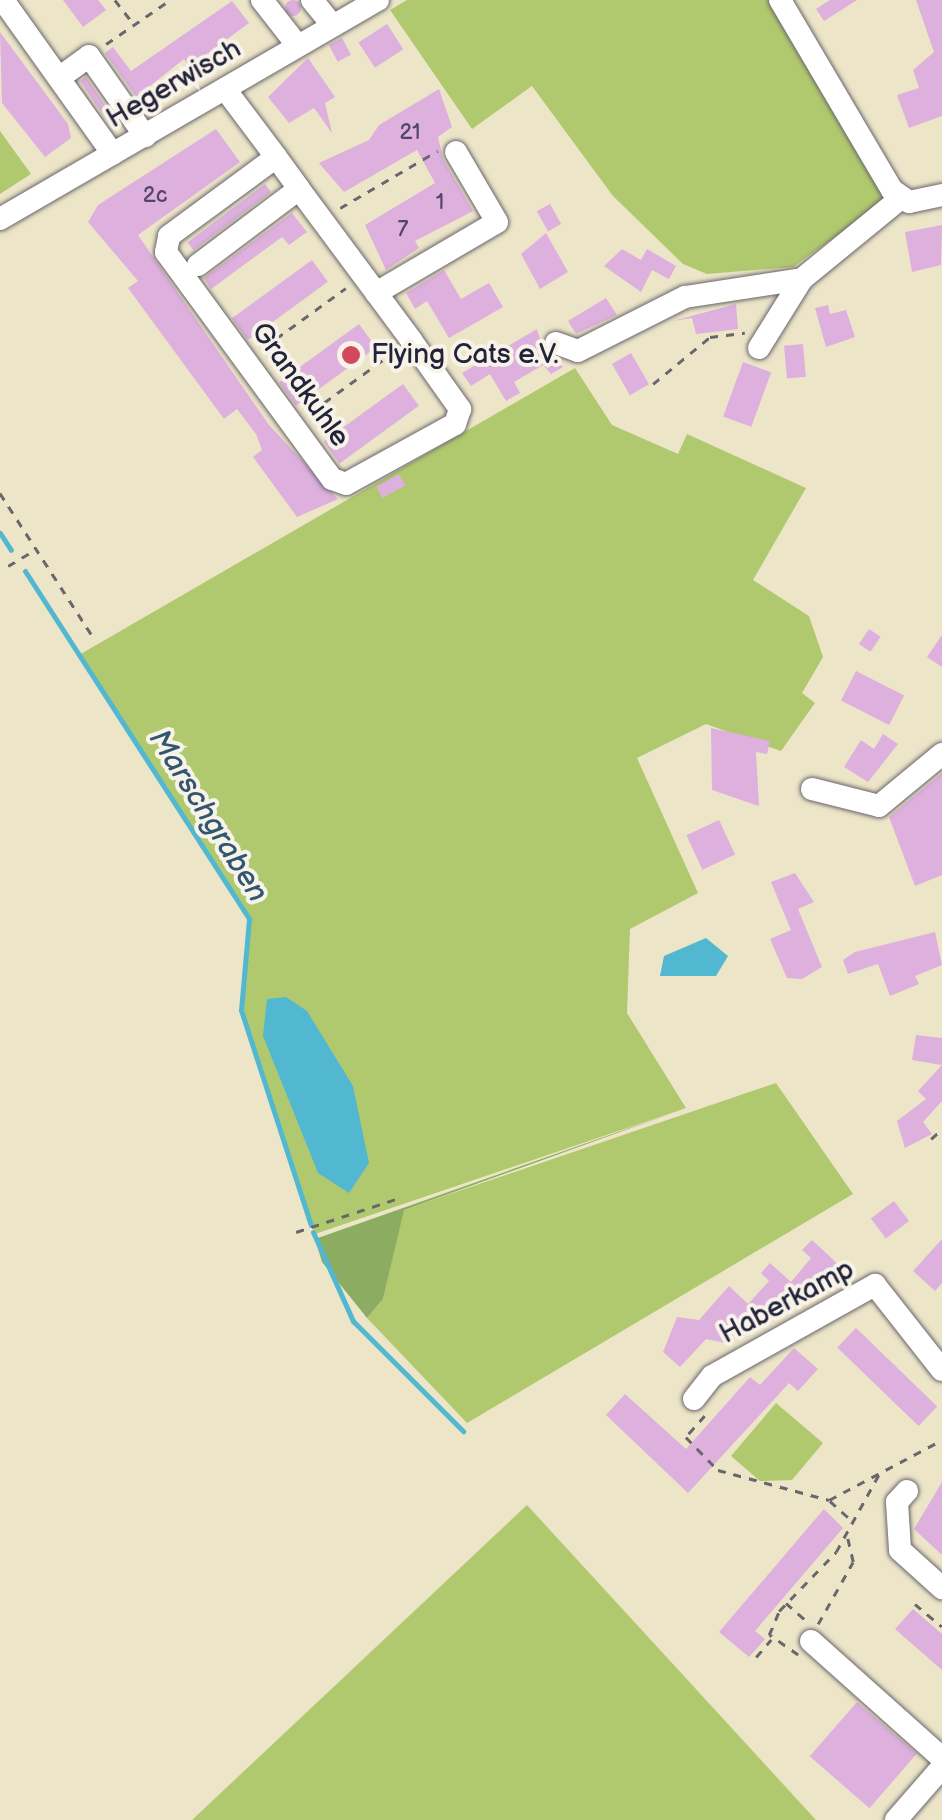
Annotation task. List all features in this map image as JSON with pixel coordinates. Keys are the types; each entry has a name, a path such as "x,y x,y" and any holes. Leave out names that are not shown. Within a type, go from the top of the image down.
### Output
{"street":[{"path":"4,0 113,154"},
{"path":"262,0 298,46"},
{"path":"312,0 333,26"},
{"name":"Hegerwisch","path":"0,218 378,0"},
{"path":"780,0 900,198"},
{"path":"59,78 89,56 145,136"},
{"name":"Grandkuhle","path":"225,89 276,157 300,189 370,284 460,409 450,427 340,485 165,248 276,157"},
{"path":"370,284 496,222 456,152"},
{"path":"198,265 300,189"},
{"path":"765,339 802,279 900,198 942,195"},
{"path":"556,343 578,352 685,297 802,279"},
{"path":"812,789 879,806 942,754"},
{"name":"Haberkamp","path":"694,1399 712,1376 875,1284 942,1370"},
{"path":"907,1491 897,1502 900,1550 942,1588"},
{"path":"811,1641 942,1758"},
{"path":"896,1820 942,1767"}],"path":[{"path":"115,0 133,24"},
{"path":"89,56 170,0"},
{"path":"322,219 445,146 456,152"},
{"path":"246,361 370,284"},
{"path":"653,384 710,337 765,339"},
{"path":"293,425 411,340"},
{"path":"0,494 96,640"},
{"path":"8,566 36,549"},
{"path":"931,1139 942,1130"},
{"path":"296,1232 399,1198"},
{"path":"694,1399 708,1412 686,1437 718,1470 829,1500 852,1520"},
{"path":"829,1500 942,1440"},
{"path":"756,1656 772,1638 784,1601 818,1574 879,1474"},
{"path":"784,1601 815,1628 852,1562 846,1532"},
{"path":"916,1604 942,1627"},
{"path":"772,1638 794,1659 811,1641"}],"green space":[{"path":"407,0 778,0 889,198 793,267 707,274 683,264 613,196 532,86 472,129 390,10"},
{"path":"0,131 31,174 0,194"},
{"path":"575,368 612,425 678,454 687,434 806,488 753,580 809,616 823,657 802,693 815,703 781,751 706,724 637,758 698,893 630,929 627,1013 686,1108 315,1234 241,1010 249,919 79,655"},
{"path":"776,1083 853,1194 467,1423 367,1318 383,1299 403,1210"},
{"path":"686,1108 404,1210 383,1299 367,1318 322,1262 315,1239"},
{"path":"776,1403 823,1443 792,1480 760,1481 731,1456"},
{"path":"527,1505 816,1820 192,1820"}],"water":[{"path":"706,938 728,956 716,976 660,976 664,956"},
{"path":"286,997 307,1011 353,1086 369,1163 349,1193 318,1173 263,1036 267,999"}],"building":[{"path":"63,0 98,0 106,10 83,27"},
{"path":"293,0 301,8 293,16 285,8"},
{"path":"830,0 857,0 824,21 816,9"},
{"path":"916,0 942,0 942,116 909,128 897,95 919,88 913,70 934,52"},
{"path":"232,1 249,23 189,67 184,59 145,90 151,98 142,105 105,53 113,47 131,71"},
{"path":"387,24 403,49 375,68 358,43"},
{"path":"0,32 68,124 71,138 45,157 2,103"},
{"path":"342,38 351,55 338,62 329,45"},
{"path":"308,58 335,97 325,103 332,133 314,108 289,123 268,97"},
{"path":"86,77 114,118 108,122 80,81"},
{"path":"439,89 452,127 438,137 443,159 473,211 415,241 419,248 386,270 365,225 435,183 417,150 344,192 319,163 369,140 379,125"},
{"path":"216,129 240,162 138,235 269,425 338,499 297,517 253,457 262,450 256,434 237,409 224,419 128,288 138,281 88,222 98,205"},
{"path":"265,184 271,192 194,250 188,242"},
{"path":"550,204 561,224 548,231 537,211"},
{"path":"292,213 307,232 289,245 282,237 211,289 204,278"},
{"path":"942,225 941,265 912,272 905,232"},
{"path":"546,233 568,272 540,289 521,254"},
{"path":"622,249 641,260 647,249 676,266 669,279 652,270 641,292 604,266"},
{"path":"312,260 328,282 248,340 232,318"},
{"path":"444,270 461,299 489,283 503,307 449,338 427,301 415,309 406,293"},
{"path":"606,298 617,315 576,334 568,321"},
{"path":"736,304 738,329 696,334 692,318 673,321"},
{"path":"828,305 830,314 846,310 855,337 826,347 815,308"},
{"path":"359,324 376,347 296,406 279,382"},
{"path":"537,329 544,352 563,367 551,374 543,365 514,382 520,393 506,401 490,374 471,386 462,373"},
{"path":"803,344 806,377 787,379 784,346"},
{"path":"631,353 649,384 630,395 612,364"},
{"path":"743,362 771,372 751,427 723,417"},
{"path":"403,384 419,406 340,463 324,442"},
{"path":"399,474 405,485 383,498 376,487"},
{"path":"869,629 881,637 871,652 859,644"},
{"path":"942,635 942,667 927,657"},
{"path":"856,671 904,696 889,725 841,700"},
{"path":"711,728 770,741 767,754 756,752 759,806 712,790"},
{"path":"883,734 898,744 868,782 844,767 861,740 874,749"},
{"path":"942,773 942,875 915,886 889,817"},
{"path":"719,820 735,854 702,870 686,835"},
{"path":"795,873 814,902 798,909 822,967 802,979 787,978 770,939 791,930 771,882"},
{"path":"935,932 942,965 915,976 919,984 890,996 878,964 848,974 843,960 855,952"},
{"path":"916,1035 942,1038 942,1065 912,1060"},
{"path":"942,1065 942,1101 923,1122 932,1134 905,1148 897,1121 926,1099 918,1091"},
{"path":"894,1201 909,1221 886,1238 871,1218"},
{"path":"942,1239 942,1283 935,1291 913,1271"},
{"path":"812,1240 839,1265 809,1298 797,1288 768,1321 749,1304 756,1311 725,1343 706,1339 680,1367 663,1352 677,1317 699,1320 729,1286 748,1304 769,1281 761,1273 770,1263 791,1282 811,1258 802,1250"},
{"path":"856,1328 937,1406 919,1426 837,1347"},
{"path":"794,1348 818,1369 798,1391 789,1383 688,1493 606,1415 625,1394 686,1449 750,1377 760,1385"},
{"path":"942,1482 942,1555 914,1529"},
{"path":"824,1509 843,1528 755,1631 765,1639 749,1657 719,1632"},
{"path":"913,1609 942,1634 942,1670 895,1629"},
{"path":"857,1702 917,1754 869,1808 810,1756"}],"waterway":[{"name":"Marschgraben","path":"0,533 11,550"},
{"name":"Marschgraben","path":"25,571 249,919 241,1010 311,1225"},
{"name":"Marschgraben","path":"313,1232 353,1321 463,1431"}],"place":[{"name":"Flying Cats e.V.","path":"351,355"}]}
